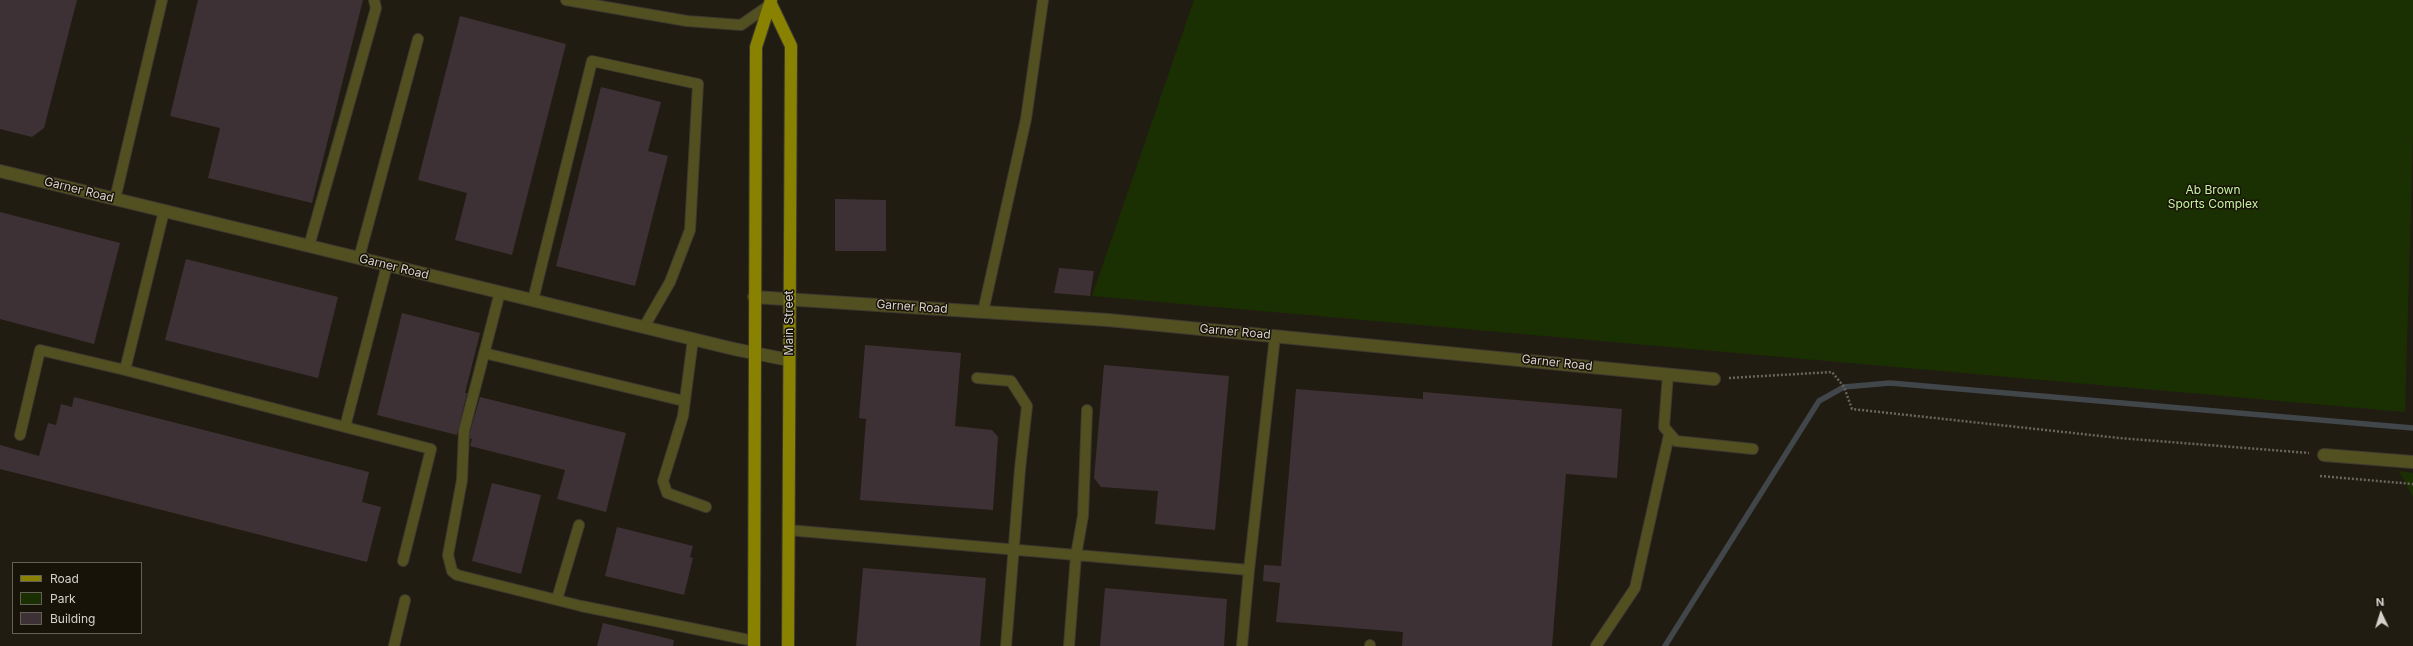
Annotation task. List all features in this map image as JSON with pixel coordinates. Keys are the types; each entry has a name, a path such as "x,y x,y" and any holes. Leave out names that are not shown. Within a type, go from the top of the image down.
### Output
{"main road":[{"path":"754,643 756,47 771,2"},
{"name":"Main Street","path":"771,2 791,46 788,646"}],"street":[{"name":"Garner Road","path":"0,171 755,354 789,360"},
{"name":"Garner Road","path":"754,297 1108,320 1714,379"},
{"path":"2324,455 2413,462"}],"lane":[{"path":"115,199 162,0"},
{"path":"309,246 376,8 374,0"},
{"path":"566,0 687,21 741,25 771,2"},
{"path":"983,312 1026,119 1044,0"},
{"path":"359,258 418,39"},
{"path":"533,300 592,61 698,84 690,230 670,282 644,327"},
{"path":"125,370 164,210"},
{"path":"345,426 386,265"},
{"path":"500,292 464,431 462,480 448,555 449,564 452,571 457,575 557,599 754,643"},
{"path":"1242,646 1275,336"},
{"path":"693,339 683,416 663,481 663,487 667,493 706,507"},
{"path":"20,435 40,350 125,370 431,449 403,561"},
{"path":"484,353 684,401"},
{"path":"1668,374 1664,427 1668,435 1676,441 1753,449"},
{"path":"977,378 1011,381 1027,406 1013,550 1006,646"},
{"path":"1069,646 1076,555 1083,516 1087,410"},
{"path":"1596,646 1635,588 1668,435"},
{"path":"557,599 579,525"},
{"path":"788,530 1249,570"},
{"path":"394,646 405,600"}],"path":[{"path":"1714,379 1832,372 1844,386 1852,409 2119,438 2324,455"},
{"path":"2320,476 2413,484"}],"green space":[{"name":"Ab Brown Sports Complex","path":"1194,0 2413,0 2413,135 2405,412 1092,296"},
{"path":"2399,471 2413,473 2413,497"}],"building":[{"path":"0,0 77,0 44,128 32,137 0,129"},
{"path":"198,0 363,0 312,203 208,178 220,128 170,116"},
{"path":"460,16 566,44 512,255 455,240 467,193 418,180"},
{"path":"601,87 661,102 648,151 668,156 635,286 556,266"},
{"path":"835,199 886,200 886,251 835,251"},
{"path":"0,212 120,243 94,344 0,319"},
{"path":"186,259 338,297 318,378 165,340"},
{"path":"1059,268 1094,271 1090,296 1054,293"},
{"path":"402,313 480,333 465,393 467,393 457,435 377,415"},
{"path":"865,345 961,353 955,426 992,430 998,437 993,510 860,500 866,419 859,418"},
{"path":"1104,365 1229,376 1215,530 1155,524 1158,491 1101,487 1094,478"},
{"path":"1296,389 1423,399 1423,392 1622,409 1617,478 1566,474 1552,646 1402,646 1403,632 1276,622 1280,583 1263,581 1264,565 1281,566"},
{"path":"74,397 369,472 362,502 381,507 367,562 0,469 0,445 39,456 48,423 56,425 61,404 72,407"},
{"path":"480,397 626,433 606,512 557,499 565,470 470,446 472,439 470,439 470,432"},
{"path":"492,483 541,495 521,574 472,561"},
{"path":"617,527 693,546 690,557 693,558 684,595 605,576"},
{"path":"863,568 986,578 980,646 856,646"},
{"path":"1105,588 1227,599 1224,646 1100,646"},
{"path":"603,623 674,640 673,646 597,646"}],"waterway":[{"path":"1665,646 1819,401 1844,387 1890,383 2413,428"}]}
